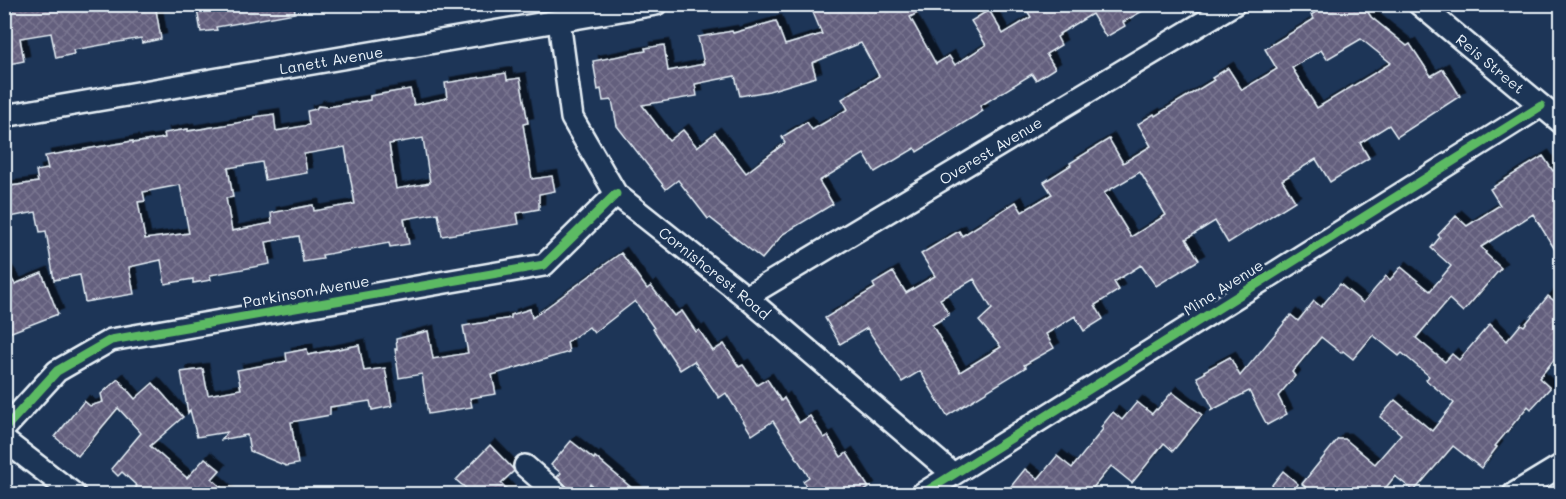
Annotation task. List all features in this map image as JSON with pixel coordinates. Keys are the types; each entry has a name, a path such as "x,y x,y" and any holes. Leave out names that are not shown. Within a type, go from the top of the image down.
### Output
{"street":[{"name":"Lanett Avenue","path":"4,116 656,4"},
{"name":"Overest Avenue","path":"746,297 1234,4"},
{"name":"Reis Street","path":"1419,4 1562,123"},
{"name":"Cornishcrest Road","path":"559,21 573,118 616,194 746,297 954,474"},
{"name":"Mina Avenue","path":"922,495 1540,106"},
{"name":"Parkinson Avenue","path":"4,429 57,371 111,340 544,265 616,194"},
{"path":"4,440 74,495"},
{"path":"1514,495 1562,465"},
{"path":"525,466 557,495"}],"building":[{"path":"4,4 14,4 15,7 29,4 155,4 161,39 142,43 141,38 73,50 74,54 56,58 51,33 20,38 24,61 4,65"},
{"path":"196,4 294,4 295,13 216,27 217,30 201,32"},
{"path":"825,4 934,4 910,17 936,64 949,56 955,65 986,45 971,21 989,10 1003,34 1031,17 1023,4 1155,4 1123,22 1125,26 1106,37 1092,14 1059,34 1057,37 1061,45 1046,54 1055,68 1036,80 1032,74 980,106 983,111 917,152 915,148 875,172 864,154 819,181 833,204 783,234 762,259 710,218 708,219 678,180 666,189 617,126 612,100 603,101 601,89 598,90 593,61 646,51 645,48 664,45 668,71 704,64 698,37 732,31 733,33 776,21 785,45 822,34 812,10","holes":["861,43 879,76 842,99 848,109 812,130 807,122 782,137 785,143 746,173 715,133 697,147 683,130 669,141 642,105 697,96 695,84 735,76 740,96 769,91 816,77 812,63"]},
{"path":"1329,4 1363,4 1371,17 1407,46 1410,44 1431,76 1443,69 1460,96 1397,137 1389,125 1360,143 1369,158 1330,182 1316,159 1282,180 1295,201 1228,243 1215,221 1186,239 1199,260 1156,286 1141,265 1114,282 1119,290 1095,305 1103,319 1084,331 1075,316 1046,334 1054,348 947,416 920,371 902,382 867,328 840,344 825,318 875,288 873,284 893,272 906,293 935,276 921,254 959,231 962,236 1016,202 1022,212 1052,194 1044,182 1109,139 1123,163 1151,146 1138,124 1214,80 1212,78 1228,68 1242,90 1277,69 1265,49 1314,19 1311,15","holes":["1361,39 1391,63 1317,108 1292,68 1321,50 1327,59","1140,172 1166,215 1131,237 1104,193","974,279 992,309 979,321 1001,347 960,372 932,325 949,315 940,299"]},
{"path":"506,73 507,80 520,78 528,123 523,124 532,179 552,176 555,191 539,194 539,209 517,213 519,224 442,236 438,213 404,219 409,244 390,247 389,243 322,255 323,259 303,262 299,236 266,242 270,264 210,275 211,280 193,283 193,279 165,284 161,260 129,267 134,294 85,302 80,275 54,280 46,231 40,232 36,212 4,218 4,187 38,182 36,171 48,169 45,156 165,138 164,133 255,120 254,117 274,114 276,131 309,125 307,111 316,109 318,106 327,107 370,100 370,96 410,89 414,105 447,98 445,83","holes":["423,138 430,183 396,189 389,144","345,147 355,204 314,211 313,205 271,213 272,223 232,231 226,198 233,197 228,168 262,162 265,180 307,173 304,154","180,185 189,233 145,239 138,202 145,201 143,192"]},
{"path":"1543,156 1553,171 1562,166 1562,261 1533,214 1481,247 1501,268 1463,312 1449,299 1416,338 1445,362 1452,354 1459,360 1490,324 1507,341 1521,324 1524,326 1548,296 1562,307 1562,350 1539,378 1550,388 1531,409 1528,406 1495,446 1497,447 1481,468 1453,446 1414,491 1395,476 1380,495 1315,495 1302,484 1338,439 1345,439 1375,464 1401,434 1380,417 1395,400 1432,431 1454,403 1426,380 1429,376 1402,353 1399,356 1373,335 1353,359 1343,351 1341,353 1321,337 1292,372 1295,376 1278,396 1287,414 1267,425 1249,391 1210,411 1213,408 1197,377 1230,357 1240,376 1291,315 1298,321 1314,301 1321,307 1340,284 1363,303 1386,276 1390,280 1401,267 1430,291 1451,266 1431,248 1440,237 1438,235 1456,216 1467,226 1500,205 1490,189"},
{"path":"621,253 647,289 651,286 674,316 682,311 713,351 724,344 739,367 743,365 757,385 767,379 781,401 784,398 799,423 810,416 824,438 828,436 841,457 847,453 869,488 858,495 811,495 803,481 809,477 773,421 752,435 726,393 719,398 694,361 680,370 635,301 594,333 589,327 567,342 569,352 492,375 496,394 470,398 472,407 428,414 422,374 399,378 396,339 428,331 433,359 468,353 463,326 511,318 511,315 530,309 532,318"},
{"path":"4,268 15,284 42,273 58,314 4,335"},
{"path":"359,345 364,371 385,368 392,406 372,410 370,401 330,407 330,415 291,422 298,464 286,466 250,451 247,435 221,440 227,432 197,437 190,410 188,413 181,372 203,369 208,395 241,389 237,370 287,361 286,353 307,349 308,355"},
{"path":"118,379 135,399 153,383 183,417 150,446 187,478 205,458 220,470 212,479 230,495 130,495 137,486 122,472 118,476 111,469 141,433 118,408 78,456 55,437 84,401 90,406 103,402 101,394"},
{"path":"1172,392 1202,415 1173,451 1164,443 1132,483 1111,466 1087,495 1004,495 1025,469 1038,479 1057,456 1072,468 1103,429 1101,427 1113,412 1122,420 1137,402 1152,414"},
{"path":"571,441 594,459 595,457 640,495 603,495 590,484 582,495 576,495 557,477 561,473 551,465"},
{"path":"490,445 514,471 501,483 512,495 474,495 456,480"},
{"path":"1283,471 1298,484 1290,495 1264,495"}],"cycle path":[{"path":"922,494 1541,106"},
{"path":"4,429 57,371 111,340 544,265 616,194"}]}
